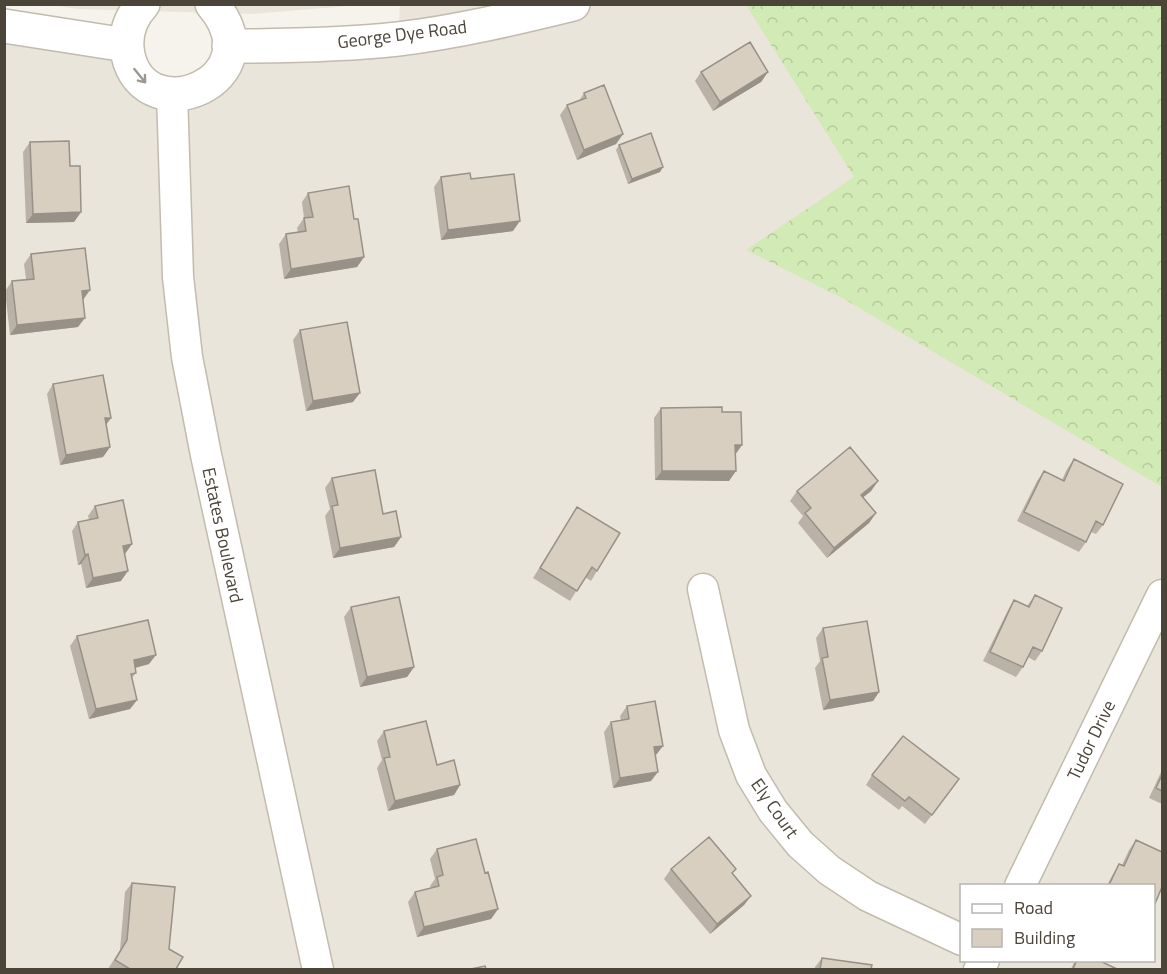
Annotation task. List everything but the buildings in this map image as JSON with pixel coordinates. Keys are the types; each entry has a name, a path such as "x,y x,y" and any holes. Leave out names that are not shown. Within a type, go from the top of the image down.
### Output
{"street":[{"path":"144,4 133,17 128,30 126,45 129,59 145,83 172,94 186,94 211,83 227,60 228,30 222,15 212,4"},
{"name":"George Dye Road","path":"229,46 399,39 508,20 573,4"},
{"path":"4,26 126,45"},
{"name":"Estates Boulevard","path":"172,94 178,277 187,357 206,455 318,969"},
{"name":"Ely Court","path":"703,589 735,730 751,775 773,811 800,844 829,870 868,896 960,939"},
{"name":"Tudor Drive","path":"1020,884 1162,595"}],"shaded area":[{"path":"52,5 361,5 250,14 77,9"},
{"path":"400,5 1162,5 1162,969 5,969 4,26 88,40 158,91 227,60 398,39"}],"green space":[{"path":"746,5 1162,5 1162,487 844,299 746,250 854,177"}]}
